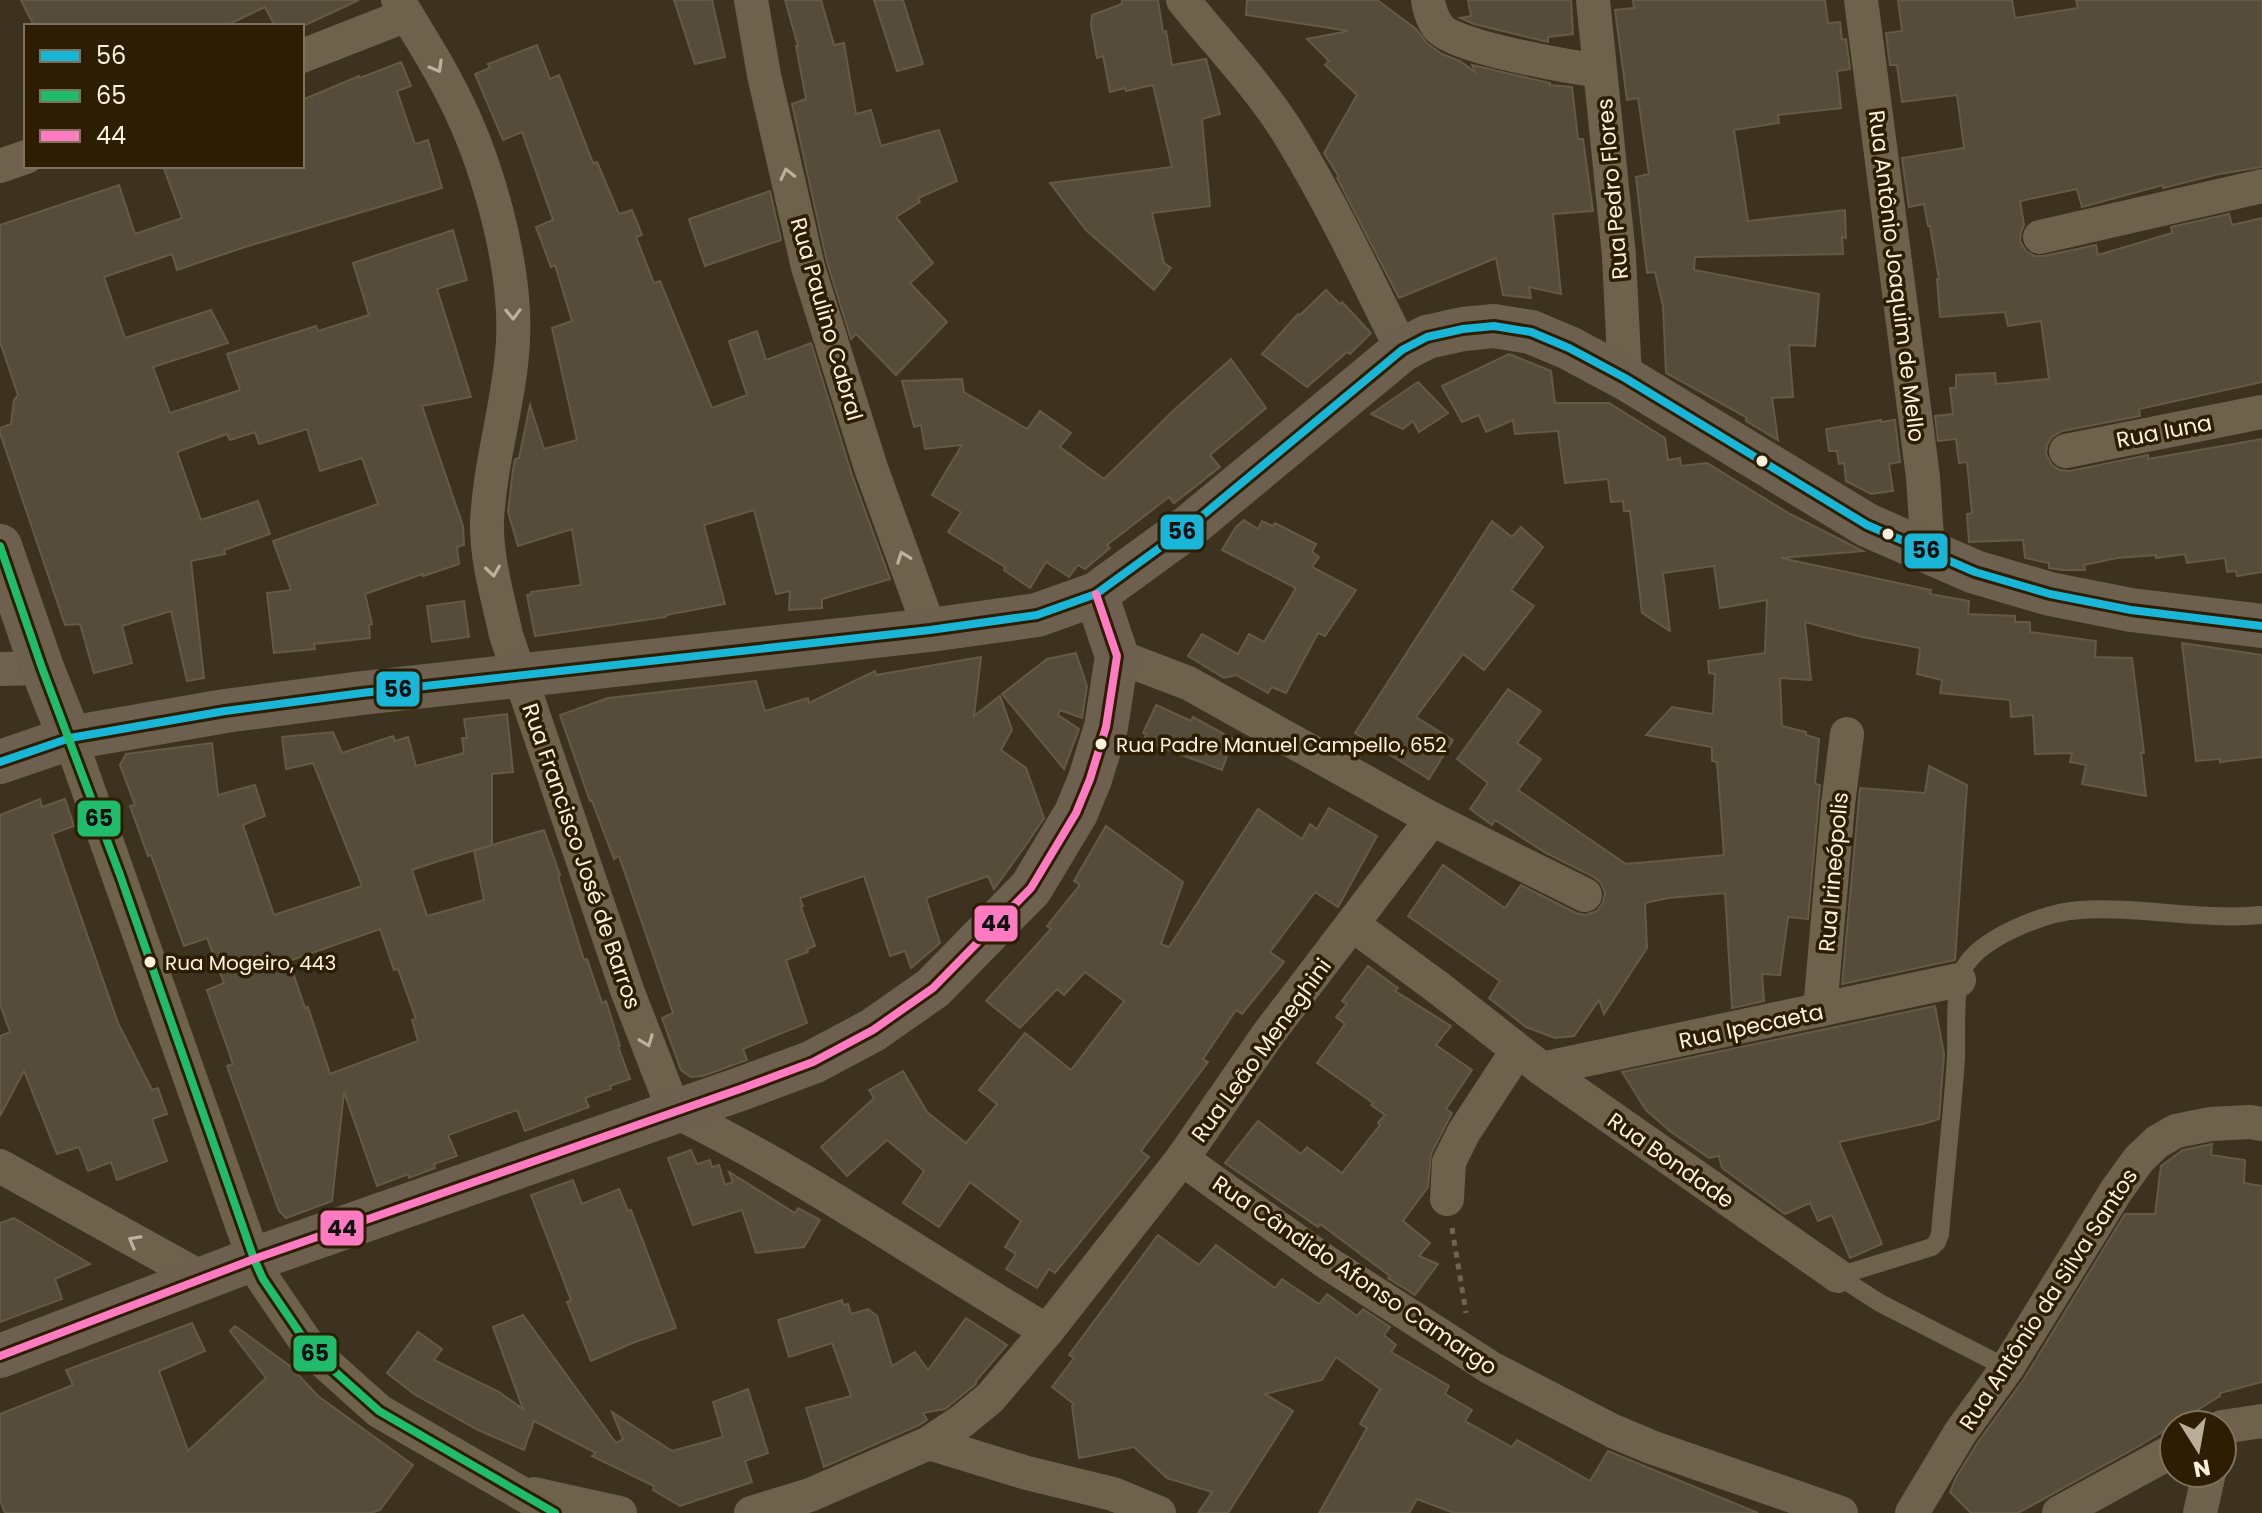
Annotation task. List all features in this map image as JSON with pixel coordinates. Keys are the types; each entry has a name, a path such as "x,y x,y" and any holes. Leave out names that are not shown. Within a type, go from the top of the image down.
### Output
{"main road":[{"path":"0,762 70,738 225,711 1037,615 1096,594 1191,525 1402,350 1427,337 1494,326 1531,332 1569,348 1625,378 1867,525 1975,572 2050,594 2131,610 2262,626"},
{"path":"0,546 21,668 70,738"},
{"path":"0,1356 254,1259 813,1062 873,1030 933,988 990,932 1031,888 1076,813 1106,727 1117,656 1096,594"}],"street":[{"name":"Rua Paulino Cabral","path":"751,0 764,75 808,267 871,468 930,630"},
{"path":"1183,0 1230,56 1292,139 1364,271 1402,350"},
{"path":"1428,0 1440,30 1451,37 1512,55 1600,71"},
{"name":"Rua Pedro Flores","path":"1593,0 1622,299 1625,378"},
{"name":"Rua Antônio Joaquim de Mello","path":"1861,0 1923,477 1928,553"},
{"path":"304,55 402,7"},
{"name":"Rua Francisco José de Barros","path":"402,7 454,95 469,130 493,198 512,287 513,340 504,418 489,493 487,525 506,635 627,990 674,1111"},
{"path":"0,166 24,158"},
{"path":"2040,237 2262,186"},
{"name":"Rua Iuna","path":"2066,451 2262,412"},
{"path":"1117,656 1188,683 1432,819 1585,895"},
{"name":"Rua Irineópolis","path":"1820,1010 1847,734"},
{"path":"70,738 263,1279 312,1351 379,1411 555,1513"},
{"name":"Rua Leão Meneghini","path":"751,1513 810,1495 929,1443 990,1398 1047,1331 1182,1159 1269,1033 1432,819"},
{"name":"Rua Bondade","path":"1353,925 1530,1060 1838,1276"},
{"name":"Rua Ipecaeta","path":"1530,1060 1820,1010 1959,980"},
{"path":"1447,1199 1449,1162 1464,1132 1530,1060"},
{"path":"674,1111 789,1172 1047,1331"},
{"name":"Rua Antônio da Silva Santos","path":"1912,1513 1960,1433 2007,1368 2139,1159 2157,1142 2176,1131 2211,1124 2262,1124"},
{"name":"Rua Cândido Afonso Camargo","path":"1182,1159 1326,1262 1473,1358 1613,1431 1841,1513"},
{"path":"0,1166 202,1278"},
{"path":"2238,1425 2262,1421"},
{"path":"929,1443 1027,1473 1113,1494 1159,1513"},
{"path":"2059,1513 2158,1459"},
{"path":"2200,1513 2205,1489"},
{"path":"522,1492 620,1513"}],"lane":[{"path":"1838,1276 1932,1247 1937,1242 1956,1058 1959,980 1964,967 1981,949 2041,917 2082,910 2129,909 2221,917 2262,915"},
{"name":"Rua Bondade","path":"1838,1276 1880,1303 2007,1368"}],"path":[{"path":"1447,1199 1473,1358"}],"building":[{"path":"21,0 359,0 304,26 274,24 265,7 229,24 33,24"},
{"path":"674,0 712,0 725,57 695,64"},
{"path":"785,0 821,0 834,45 844,43 856,114 871,110 881,146 939,130 957,181 918,198 920,202 896,217 933,263 910,283 947,322 896,375 856,334 851,339 827,262 792,104 806,99 798,46"},
{"path":"874,0 903,0 923,64 897,71"},
{"path":"1122,0 1158,0 1172,65 1206,59 1220,114 1202,119 1210,206 1152,213 1164,263 1171,268 1154,290 1086,230 1050,183 1172,167 1153,85 1110,92 1103,56 1097,58 1092,15 1122,4"},
{"path":"1247,0 1377,0 1416,29 1428,44 1475,72 1472,65 1550,85 1572,87 1578,139 1583,139 1593,211 1553,214 1561,294 1529,287 1531,298 1503,295 1496,258 1399,298 1324,153 1357,95 1325,65 1329,61 1307,39 1349,31 1246,15"},
{"path":"1468,0 1571,0 1573,34 1548,37 1548,42 1474,24 1460,18 1471,16"},
{"path":"1633,0 1825,0 1828,23 1840,22 1842,40 1846,39 1850,69 1837,71 1841,108 1778,115 1779,123 1734,130 1748,221 1845,210 1843,254 1695,257 1694,270 1819,294 1815,346 1789,345 1793,397 1772,398 1778,440 1746,421 1746,417 1666,373 1663,306 1655,272 1647,273 1636,177 1649,174 1638,98 1627,100 1615,10 1634,8"},
{"path":"1898,0 2012,0 2015,18 2078,8 2076,0 2262,0 2262,167 2163,188 2163,185 2082,207 2077,189 2020,201 2024,225 2020,241 2026,251 2035,256 2096,245 2098,255 2172,233 2171,227 2229,214 2232,225 2262,218 2262,382 2139,409 2140,416 2062,431 2052,437 2046,454 2052,465 2070,471 2148,455 2148,459 2262,439 2262,572 2237,576 2236,571 2227,572 2225,558 2187,563 2185,554 2117,558 2084,565 2085,570 2062,570 2049,568 2049,563 2025,558 2023,540 1969,542 1967,514 1972,513 1967,462 1959,463 1956,439 1938,441 1935,416 1953,414 1950,388 1956,388 1956,375 1995,373 1996,384 2049,379 2041,321 2008,326 2005,312 1940,317 1939,279 1930,226 1924,204 1909,207 1902,158 1964,148 1957,95 1902,102 1897,65 1890,65 1886,33 1902,31"},
{"path":"537,45 550,79 559,75 593,163 597,162 619,214 632,210 642,235 636,237 654,283 660,281 712,408 747,395 729,341 757,331 766,360 811,343 852,475 890,579 822,599 822,608 789,610 790,591 776,594 754,510 704,525 725,604 666,617 535,636 527,595 581,585 572,529 518,546 508,512 515,459 519,458 530,405 544,449 577,440 552,328 572,321 555,265 551,267 536,227 553,220 522,132 503,140 475,74 490,68 488,64"},
{"path":"401,62 411,86 397,91 415,144 428,140 442,188 177,270 172,254 104,277 125,338 211,310 228,343 153,367 170,413 240,390 227,354 316,326 318,331 369,315 353,263 453,230 467,280 437,289 471,397 422,406 463,526 464,545 457,547 459,564 365,594 372,624 369,625 370,638 314,644 315,649 274,653 267,593 291,590 273,541 378,504 362,458 320,471 307,429 259,444 255,432 230,440 227,434 177,452 201,520 258,501 270,534 224,550 225,554 191,561 204,678 187,681 171,611 122,626 132,663 94,673 80,624 65,625 0,433 0,428 11,424 14,400 18,395 0,342 0,225 119,185 135,234 182,218 164,168 304,168 304,99"},
{"path":"770,191 781,240 705,266 689,219"},
{"path":"1326,290 1371,333 1350,354 1347,352 1307,387 1262,354 1298,314"},
{"path":"1509,354 1551,371 1555,403 1609,403 1665,438 1668,460 1680,458 1681,466 1707,463 1790,514 1863,551 1781,558 1931,590 1930,594 1969,601 1968,614 2015,616 2015,622 2030,622 2030,632 2096,641 2095,657 2132,658 2146,796 2082,784 2086,765 2070,762 2072,753 2035,754 2033,715 2011,717 2010,700 1940,693 1942,680 1917,674 1920,648 1805,622 1811,680 1780,678 1782,726 1819,739 1815,784 1820,785 1808,919 1788,917 1780,975 1762,974 1764,1001 1732,1008 1725,893 1668,898 1645,903 1647,948 1604,1014 1599,1000 1574,1036 1555,1038 1526,1027 1489,998 1500,981 1408,916 1443,865 1505,908 1521,885 1585,915 1597,911 1605,893 1594,877 1544,852 1495,820 1492,825 1470,809 1488,783 1457,759 1508,689 1541,711 1517,743 1541,759 1518,790 1626,864 1724,855 1717,762 1712,761 1712,747 1646,735 1672,707 1713,714 1715,674 1709,673 1708,661 1765,653 1767,600 1720,608 1714,566 1663,573 1670,631 1642,613 1630,511 1624,511 1623,501 1611,502 1608,479 1565,483 1558,431 1515,434 1513,420 1486,432 1479,415 1462,422 1442,386"},
{"path":"1231,359 1266,408 1210,455 1220,467 1174,503 1169,497 1107,545 1110,548 1085,569 1078,565 1069,577 1046,562 1030,588 1004,570 1005,567 948,532 961,512 932,495 962,445 925,449 921,425 914,427 902,381 962,379 964,392 1027,429 1040,411 1071,433 1060,447 1104,479"},
{"path":"1418,382 1448,413 1419,432 1413,421 1403,429 1371,414"},
{"path":"1895,420 1900,462 1889,464 1893,491 1871,494 1846,481 1844,463 1839,464 1837,451 1829,451 1826,429"},
{"path":"1244,520 1258,529 1262,521 1273,526 1275,523 1316,544 1312,552 1319,557 1312,567 1356,590 1325,636 1318,633 1286,693 1272,687 1268,693 1236,675 1224,678 1188,656 1202,634 1238,654 1249,634 1264,642 1296,588 1222,550"},
{"path":"1492,521 1512,537 1521,527 1543,547 1511,590 1534,606 1484,670 1463,654 1416,717 1453,740 1429,779 1355,733"},
{"path":"464,601 469,637 432,642 427,606"},
{"path":"2182,643 2262,655 2262,757 2220,762 2220,759 2196,761"},
{"path":"1076,653 1087,686 1082,718 1060,710 1058,715 1079,729 1064,769 1002,694 1047,659"},
{"path":"981,657 974,716 1000,696 1012,730 1001,750 1026,768 1044,818 994,889 988,876 926,898 940,943 911,968 905,951 890,956 864,876 800,898 815,946 786,960 807,1023 743,1049 747,1060 703,1076 691,1077 681,1070 662,1018 673,1013 619,856 614,859 560,715 608,698 756,681 765,711 808,698 809,703 875,671 876,675"},
{"path":"1156,705 1191,721 1193,717 1233,739 1222,770 1144,741 1146,734 1143,733"},
{"path":"507,714 513,772 492,774 492,845 544,830 584,960 587,959 602,1003 606,1001 630,1079 585,1098 589,1107 525,1131 517,1110 448,1135 457,1156 409,1178 408,1174 377,1186 344,1092 332,1201 286,1218 279,1211 227,1066 233,1064 207,990 224,983 207,938 184,946 130,806 135,805 120,765 126,754 212,743 218,795 255,785 265,816 243,825 274,915 362,886 313,763 286,769 282,737 333,732 342,753 393,736 395,741 408,737 416,766 464,753 462,738 467,738 464,719","holes":["492,845 474,851 484,900 427,916 412,870","380,929 416,1019 412,1020 418,1041 330,1074 289,961"]},
{"path":"1929,766 1967,785 1955,960 1842,984 1860,788 1925,793"},
{"path":"40,799 42,807 65,799 74,826 52,834 118,1023 152,1090 158,1088 167,1114 152,1119 167,1161 117,1180 111,1162 88,1171 79,1147 57,1154 24,1071 0,1116 0,1036 10,1032 0,1004 0,815"},
{"path":"1329,808 1377,836 1338,907 1315,892 1270,952 1284,962 1242,1014 1236,1010 1203,1059 1208,1062 1141,1151 1149,1157 1055,1273 1049,1269 1037,1288 1006,1269 1016,1254 1005,1247 1021,1221 970,1182 939,1227 903,1203 924,1171 887,1140 847,1176 821,1147 874,1098 869,1090 903,1071 927,1112 966,1143 997,1104 979,1090 1025,1033 1071,1070 1124,1001 1085,972 1064,995 1057,989 1020,1028 986,1001 1051,929 1047,926 1080,885 1074,881 1106,826 1183,882 1161,944 1169,947 1258,809 1302,839 1310,824 1317,829"},
{"path":"1368,966 1398,988 1395,991 1451,1026 1436,1045 1472,1070 1446,1109 1452,1113 1431,1154 1428,1187 1403,1221 1430,1243 1419,1256 1438,1264 1415,1295 1388,1278 1390,1276 1320,1224 1318,1227 1225,1163 1258,1121 1301,1154 1307,1147 1342,1173 1380,1125 1378,1123 1385,1115 1371,1105 1373,1103 1317,1063 1345,1024 1336,1017 1347,1004 1342,1001"},
{"path":"1935,1006 1944,1054 1939,1119 1839,1142 1882,1244 1850,1258 1832,1215 1818,1221 1810,1203 1785,1214 1722,1168 1719,1156 1709,1158 1671,1132 1646,1110 1622,1072"},
{"path":"2212,1144 2211,1155 2245,1160 2244,1183 2262,1186 2262,1382 2220,1393 2199,1409 2158,1409 2158,1434 2018,1513 1971,1513 1950,1492 1957,1476 2024,1379 2125,1214 2155,1214 2161,1166 2183,1150"},
{"path":"691,1150 697,1164 710,1160 712,1167 719,1165 725,1185 733,1182 729,1172 795,1213 798,1208 820,1220 804,1247 756,1253 742,1210 693,1225 668,1158"},
{"path":"573,1180 582,1204 619,1189 628,1211 631,1210 676,1328 591,1361 567,1302 571,1300 531,1195"},
{"path":"14,1218 90,1264 55,1279 62,1299 0,1322 0,1223"},
{"path":"1158,1235 1199,1265 1216,1245 1275,1288 1282,1279 1319,1304 1327,1294 1357,1316 1363,1309 1390,1327 1384,1335 1396,1345 1391,1352 1449,1386 1445,1394 1472,1410 1465,1421 1512,1447 1517,1440 1590,1481 1608,1451 1758,1513 1454,1513 1417,1499 1409,1513 1319,1513 1367,1428 1360,1424 1380,1389 1336,1357 1322,1380 1265,1394 1293,1411 1228,1513 1198,1513 1212,1492 1167,1478 1134,1447 1079,1458 1074,1404 1052,1387 1074,1358 1069,1355"},
{"path":"842,1300 843,1305 848,1304 851,1314 868,1309 877,1316 892,1366 915,1352 928,1370 966,1318 1007,1345 976,1384 945,1409 923,1413 927,1420 919,1425 824,1467 806,1408 851,1396 832,1343 789,1357 778,1320"},
{"path":"523,1315 616,1443 623,1439 612,1412 672,1451 723,1437 713,1402 748,1389 768,1453 745,1461 752,1482 680,1506 653,1490 654,1486 592,1456 596,1453 534,1421 524,1450 478,1430 414,1394 387,1373 418,1332 442,1349 434,1360 499,1392 523,1409 493,1327"},
{"path":"192,1323 205,1351 159,1371 188,1451 266,1378 230,1331 235,1326 290,1366 318,1396 413,1465 380,1510 371,1513 5,1513 0,1500 0,1414 73,1385 66,1370"}],"transit line":[{"name":"56","path":"0,762 70,738 225,711 1037,615 1096,594 1191,525 1402,350 1427,337 1494,326 1531,332 1569,348 1625,378 1867,525 1975,572 2050,594 2131,610 2262,626"},
{"name":"65","path":"0,546 263,1279 312,1351 379,1411 555,1513"},
{"name":"44","path":"0,1356 254,1259 813,1062 873,1030 933,988 1031,888 1076,813 1106,727 1117,656 1096,594"}],"place":[{"name":"Rua Padre Manuel Campello, 652","path":"1101,744"},
{"name":"Rua Mogeiro, 443","path":"150,962"}]}
